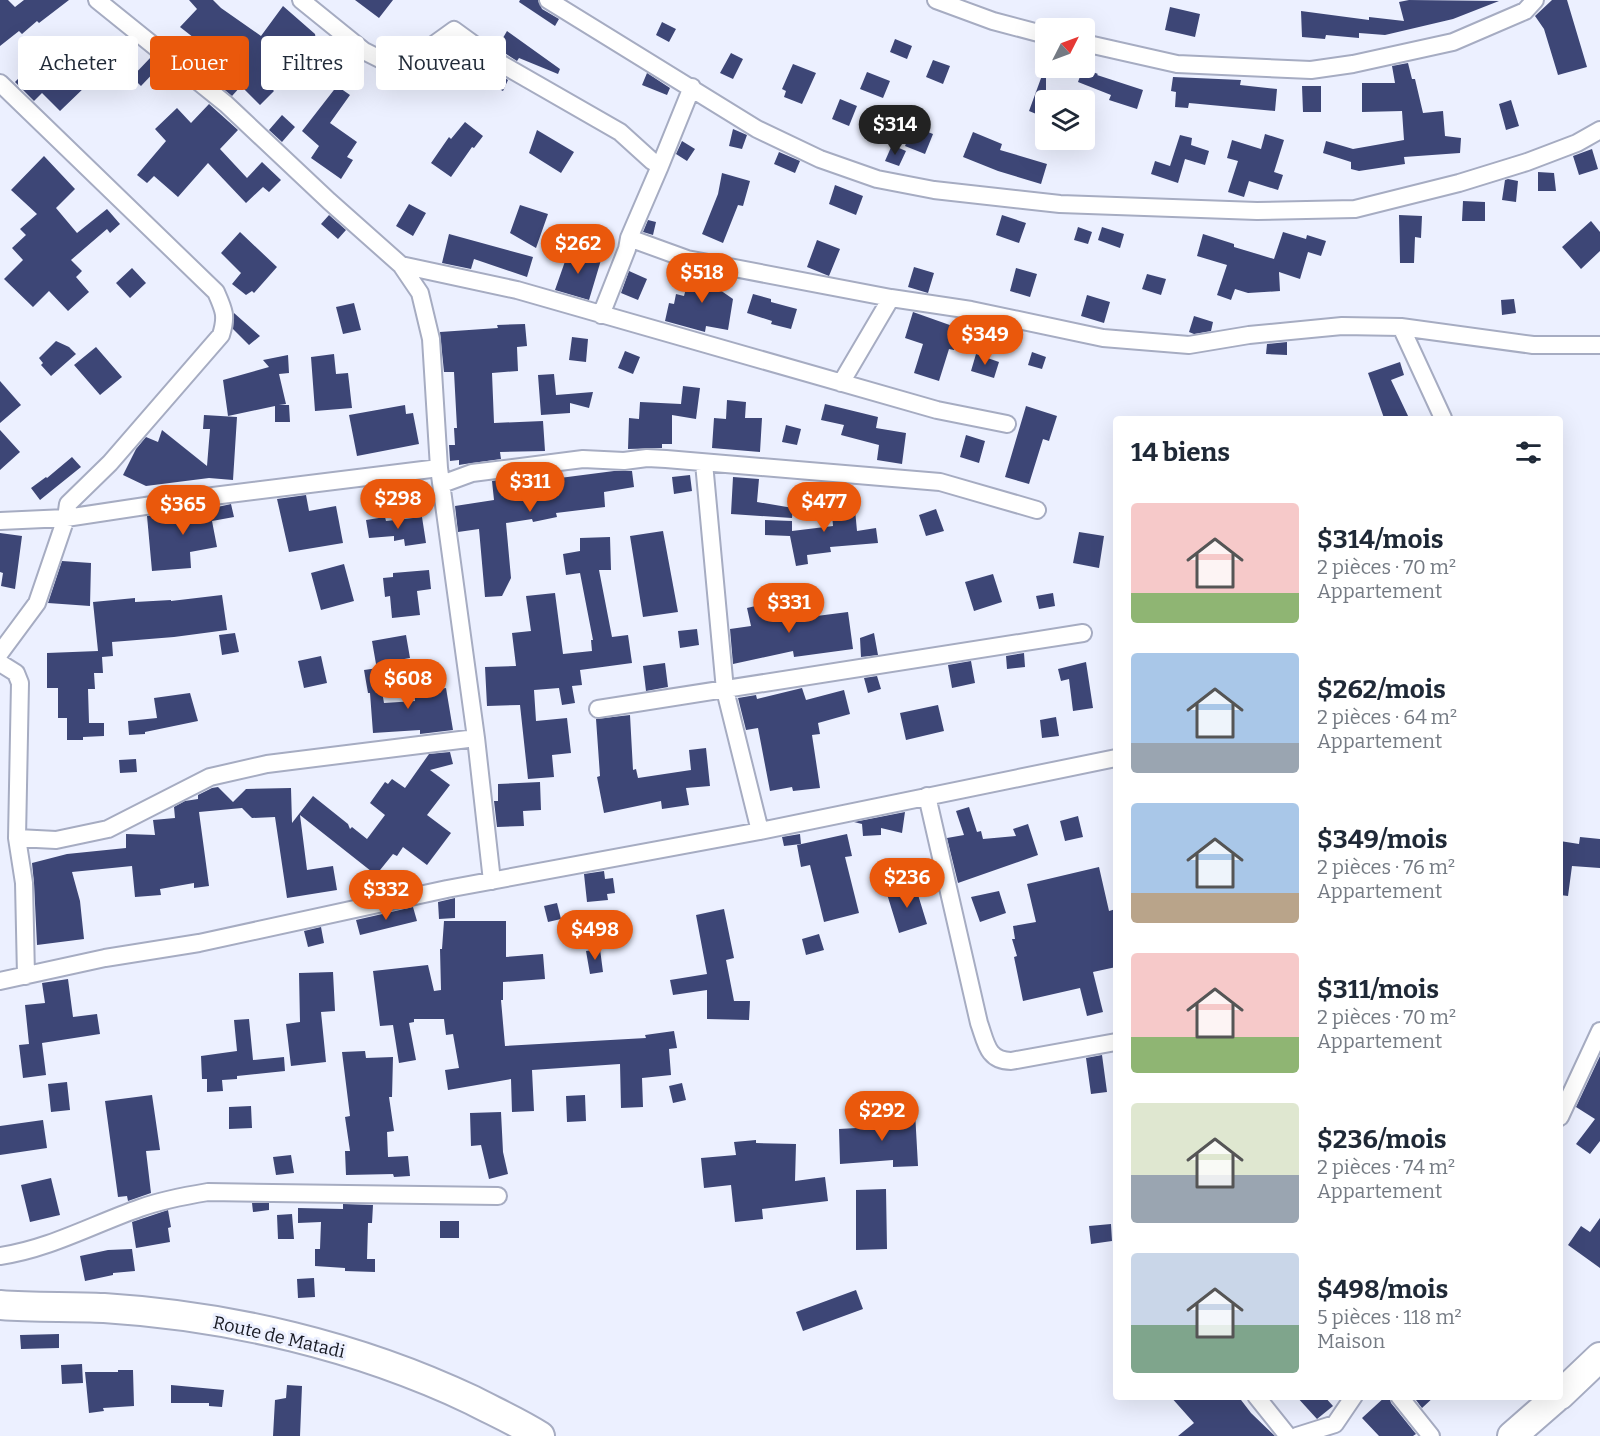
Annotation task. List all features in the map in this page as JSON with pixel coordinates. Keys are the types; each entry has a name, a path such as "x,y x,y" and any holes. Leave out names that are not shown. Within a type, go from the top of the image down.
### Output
{"highway":[{"name":"Route de Matadi","path":"0,1305 105,1308 192,1318 270,1331 354,1353 409,1374 521,1424 540,1436"},
{"path":"1563,1392 1600,1357"},
{"path":"1512,1436 1554,1400"}],"street":[{"path":"97,0 226,104 401,265 420,293 431,339 440,476 476,738 492,881"},
{"path":"301,0 364,51 392,65 411,61 454,30 498,62 620,132 660,166"},
{"path":"548,0 757,129 820,159 877,179 934,190 1060,204 1257,212 1355,209 1459,183 1527,162 1576,143 1600,130"},
{"path":"936,0 993,21 1035,32"},
{"path":"1095,46 1176,64 1311,70 1353,64 1453,42 1526,11 1534,0"},
{"path":"0,82 216,292 225,312 221,335 110,463 68,504 66,518 37,603 0,653"},
{"path":"601,315 627,249 629,238 692,87"},
{"path":"629,238 687,259 891,298 971,310 1103,339 1189,345 1249,335 1342,326 1401,327 1533,345 1600,345"},
{"path":"401,265 517,290 937,410 1007,424"},
{"path":"841,383 891,298"},
{"path":"1401,327 1442,416"},
{"path":"0,521 66,518 205,497 472,473 583,459 624,461 647,458 940,482 1037,510"},
{"path":"704,463 725,690 760,831"},
{"path":"598,709 1083,633"},
{"path":"0,663 16,673 20,683 16,838 24,883 26,976"},
{"path":"16,838 56,840 108,829 210,777 267,764 476,738"},
{"path":"0,981 105,957 199,943 447,889 760,831 1113,759"},
{"path":"927,795 979,1023 987,1047 993,1056 1002,1061 1011,1061 1113,1043"},
{"path":"1563,1111 1600,1031"},
{"path":"0,1256 38,1248 139,1208 171,1198 208,1192 498,1196"},
{"path":"1259,1400 1288,1436"},
{"path":"1297,1436 1335,1424 1351,1400"},
{"path":"1402,1400 1431,1436"}],"building":[{"path":"0,0 8,0 15,7 24,0 69,0 39,23 37,21 22,34 19,31 0,46"},
{"path":"189,0 213,0 261,36 261,90 274,91 260,105 245,90 249,90 249,36 192,36 180,27 197,9"},
{"path":"355,0 393,0 379,18"},
{"path":"520,0 538,0 542,9 559,19 555,26 519,2"},
{"path":"1409,0 1499,1 1453,19 1385,35 1359,33 1359,38 1326,35 1325,39 1302,37 1301,11 1369,20 1369,17 1404,21 1399,2"},
{"path":"1552,0 1567,0 1587,67 1558,75 1544,29 1535,16"},
{"path":"283,6 315,36 261,36"},
{"path":"1170,7 1200,14 1195,37 1165,30"},
{"path":"662,22 676,29 669,42 656,35"},
{"path":"507,31 560,69 558,74 519,58 517,61 506,54 506,36 504,36"},
{"path":"895,39 912,46 907,59 890,52"},
{"path":"731,53 743,59 733,79 720,73"},
{"path":"150,58 150,77 141,86 138,83 138,71"},
{"path":"933,60 950,66 943,84 926,77"},
{"path":"1408,63 1412,79 1415,79 1423,113 1443,111 1445,136 1461,138 1460,153 1404,157 1405,164 1359,171 1351,169 1351,162 1323,153 1326,141 1353,149 1404,140 1402,111 1362,112 1362,83 1395,83 1392,66"},
{"path":"793,64 816,73 802,104 784,97 786,91 782,89"},
{"path":"867,72 890,81 883,98 860,89"},
{"path":"647,73 670,88 667,95 642,85"},
{"path":"1095,73 1143,90 1137,109 1109,100 1111,95 1078,82 1079,78 1095,78"},
{"path":"1173,77 1241,80 1240,85 1277,89 1275,111 1189,103 1188,108 1175,107 1176,92 1171,91"},
{"path":"1041,78 1046,78 1046,90 1037,90"},
{"path":"1302,86 1321,86 1321,112 1303,112"},
{"path":"23,90 82,90 60,111 42,93 34,101"},
{"path":"225,90 237,90 232,96"},
{"path":"334,90 343,90 350,95 330,123 357,142 347,157 353,160 341,179 311,158 319,146 302,131"},
{"path":"1035,95 1035,113 1029,111"},
{"path":"840,99 857,106 849,126 832,119"},
{"path":"1511,100 1519,126 1506,130 1499,104"},
{"path":"209,104 238,130 220,149 247,178 262,162 281,180 269,192 263,187 246,203 208,163 178,197 154,176 147,183 137,175 166,141 155,129 177,108 191,123"},
{"path":"282,115 295,127 282,142 269,130"},
{"path":"465,122 483,136 474,148 472,147 451,177 431,163 449,137 451,139"},
{"path":"913,126 933,134 925,154 905,146"},
{"path":"733,129 747,135 742,149 729,146"},
{"path":"537,130 574,152 561,173 529,153"},
{"path":"973,132 1002,144 1000,150 1047,164 1041,184 963,157"},
{"path":"1265,134 1284,140 1274,172 1283,175 1278,190 1249,181 1244,197 1228,192 1238,161 1227,158 1232,140 1261,149"},
{"path":"1180,135 1192,138 1191,145 1209,151 1205,165 1185,159 1178,183 1151,174 1155,161 1170,166"},
{"path":"682,141 695,149 687,161 676,154"},
{"path":"892,145 906,151 899,166 885,161"},
{"path":"1592,149 1598,169 1579,175 1573,156"},
{"path":"779,152 800,161 795,173 774,164"},
{"path":"44,156 75,189 56,208 77,233 107,209 120,224 110,233 107,229 71,260 82,271 76,277 89,292 68,311 49,291 33,307 4,279 23,260 12,248 26,235 20,229 37,214 11,190"},
{"path":"1538,172 1554,173 1556,191 1538,191"},
{"path":"722,173 750,181 743,206 738,205 723,243 702,234 718,194"},
{"path":"1505,180 1518,181 1516,202 1502,200"},
{"path":"835,185 863,196 856,215 829,204"},
{"path":"1463,201 1485,202 1485,221 1462,221"},
{"path":"409,204 426,213 413,236 396,226"},
{"path":"520,205 548,214 536,248 510,233"},
{"path":"329,215 346,230 338,239 321,224"},
{"path":"1002,215 1026,223 1019,243 996,235"},
{"path":"1399,215 1422,216 1421,238 1415,237 1414,263 1400,263"},
{"path":"648,220 656,222 653,235 643,232"},
{"path":"1591,221 1600,232 1600,251 1581,269 1562,247"},
{"path":"1078,227 1092,232 1088,244 1074,240"},
{"path":"1102,227 1124,234 1120,248 1098,240"},
{"path":"240,232 277,267 254,293 252,291 246,295 232,284 241,273 221,253"},
{"path":"1283,232 1306,239 1307,235 1326,241 1321,256 1308,252 1300,279 1279,272 1280,291 1248,293 1235,289 1231,300 1217,295 1227,265 1197,256 1203,234 1234,244 1234,247 1274,259"},
{"path":"449,234 533,257 527,277 474,259 471,269 442,263"},
{"path":"817,240 840,249 829,276 807,267"},
{"path":"569,250 601,260 589,300 555,290"},
{"path":"914,267 934,273 928,293 908,287"},
{"path":"132,268 146,283 130,298 116,283"},
{"path":"1016,268 1037,274 1030,297 1010,291"},
{"path":"691,270 725,277 720,290 733,299 728,330 706,326 705,332 665,321 669,303 674,304 676,294 684,296"},
{"path":"629,271 647,279 638,300 621,293"},
{"path":"1147,274 1166,279 1161,295 1142,289"},
{"path":"753,294 797,309 791,329 771,324 772,321 747,313"},
{"path":"1087,295 1110,302 1104,323 1081,316"},
{"path":"1514,299 1516,313 1502,315 1501,300"},
{"path":"354,303 361,330 343,334 336,307"},
{"path":"913,312 961,329 954,350 949,349 939,381 914,373 923,344 905,338"},
{"path":"234,313 260,336 249,345 233,329"},
{"path":"1194,316 1213,322 1211,331 1194,334 1189,332"},
{"path":"525,324 527,346 517,347 518,371 492,373 494,423 543,421 545,451 500,452 501,459 459,465 459,460 450,461 449,445 455,445 454,428 457,428 454,372 444,372 440,332"},
{"path":"572,337 588,339 586,362 569,360"},
{"path":"56,341 69,347 76,354 51,376 41,365 43,363 39,358"},
{"path":"1287,342 1287,355 1266,354 1267,344"},
{"path":"96,347 122,377 100,395 74,365"},
{"path":"625,351 640,357 633,374 618,368"},
{"path":"1032,352 1046,357 1042,369 1028,365"},
{"path":"334,354 336,374 348,373 352,408 315,411 311,357"},
{"path":"976,354 999,362 994,378 971,371"},
{"path":"288,355 289,373 279,374 286,404 279,405 289,405 290,422 275,422 275,406 228,416 223,380 269,367 263,360"},
{"path":"1400,362 1404,375 1391,380 1408,416 1383,416 1368,373"},
{"path":"554,374 556,395 593,392 589,408 570,403 570,413 541,415 538,375"},
{"path":"0,381 21,405 0,423"},
{"path":"683,386 700,388 696,419 672,415 672,444 662,444 662,448 628,449 629,418 639,419 640,402 681,404"},
{"path":"727,400 746,402 745,418 762,418 760,452 712,448 714,418 726,419"},
{"path":"825,404 878,417 876,428 906,433 902,464 877,460 879,445 841,435 844,425 821,420"},
{"path":"405,405 406,414 413,413 419,444 357,456 349,415"},
{"path":"1026,406 1057,416 1049,441 1043,439 1029,484 1005,477"},
{"path":"204,415 237,417 233,480 209,478 146,486 123,475 136,449 146,437 158,442 162,430 207,466 210,429 203,429"},
{"path":"786,425 801,429 797,445 782,442"},
{"path":"0,430 20,452 0,470"},
{"path":"966,435 985,441 979,463 960,457"},
{"path":"72,457 81,467 40,500 31,488"},
{"path":"632,471 634,487 604,492 605,507 556,513 557,517 533,522 532,519 506,523 511,578 502,596 485,597 479,529 458,532 455,506 494,500 492,481 505,479 505,482 551,474 552,479"},
{"path":"690,475 692,491 674,494 672,477"},
{"path":"733,477 759,479 757,502 793,508 792,518 731,514"},
{"path":"306,495 309,511 336,506 343,543 289,552 277,499"},
{"path":"854,499 857,531 876,528 878,543 830,547 831,552 807,555 808,564 796,566 790,536 765,535 765,520 792,521 792,531 833,526 831,501"},
{"path":"231,504 234,517 212,521 217,547 190,552 191,568 152,571 147,516 204,510"},
{"path":"936,509 944,531 926,536 919,515"},
{"path":"385,517 386,521 422,517 426,543 405,546 404,539 394,541 394,536 369,538 366,520"},
{"path":"663,531 678,612 643,617 630,536"},
{"path":"1079,532 1104,536 1099,568 1073,563"},
{"path":"0,533 22,536 15,589 1,586 3,573 0,572"},
{"path":"610,537 611,570 599,570 612,637 628,635 632,663 580,670 582,685 572,686 575,703 562,705 559,688 534,690 536,721 567,718 571,753 552,755 554,777 528,779 520,705 487,706 485,667 516,666 512,633 531,631 526,596 555,593 563,654 592,651 591,640 593,640 580,573 566,575 563,554 580,551 580,538"},
{"path":"62,561 91,563 90,606 48,603"},
{"path":"344,564 354,601 321,610 311,573"},
{"path":"429,570 431,589 417,591 420,615 392,618 390,596 385,597 383,578 393,577 393,573"},
{"path":"993,574 1002,602 974,611 965,582"},
{"path":"1053,593 1055,606 1039,609 1036,596"},
{"path":"222,595 227,630 112,642 113,656 102,657 103,673 94,673 95,689 88,689 89,723 104,723 104,736 67,740 67,718 58,718 58,688 47,688 47,653 98,651 93,602 135,598 135,602 171,601"},
{"path":"773,602 774,607 798,604 801,618 848,612 853,649 794,657 793,651 733,664 730,629 751,626 747,608"},
{"path":"697,629 699,645 680,648 678,631"},
{"path":"235,633 239,652 222,655 219,635"},
{"path":"874,633 878,655 861,657 860,638"},
{"path":"406,635 410,658 376,664 372,641"},
{"path":"1024,653 1025,667 1007,669 1006,656"},
{"path":"321,656 327,683 304,688 298,661"},
{"path":"971,661 975,683 952,688 948,665"},
{"path":"1086,662 1093,708 1073,711 1069,679 1061,681 1058,669"},
{"path":"665,663 668,687 646,691 643,666"},
{"path":"378,668 384,703 415,701 414,693 446,688 453,730 420,734 420,730 373,733 370,693 368,693 364,670"},
{"path":"877,676 881,689 868,693 864,678"},
{"path":"802,688 806,700 844,690 850,714 818,723 820,734 812,735 820,788 793,791 792,787 770,791 758,728 746,730 738,698 756,695 757,699"},
{"path":"190,693 198,721 145,732 145,734 129,735 128,721 157,718 154,698"},
{"path":"938,705 944,731 906,740 900,713"},
{"path":"630,715 633,770 636,769 638,778 691,770 689,750 706,748 710,786 686,788 689,805 662,809 661,801 604,813 597,777 600,776 596,719"},
{"path":"1056,717 1059,736 1042,738 1040,720"},
{"path":"450,752 453,764 430,770 450,785 427,815 451,833 427,865 403,847 397,856 393,854 376,875 300,815 307,870 333,866 337,890 287,898 275,817 252,818 242,808 199,812 209,886 194,888 194,883 160,889 161,895 135,897 132,866 72,872 80,901 84,939 37,945 32,863 67,854 126,848 126,834 155,835 153,820 175,818 174,807 185,801 198,799 198,795 218,787 233,802 246,789 291,788 292,823 313,796 348,824 350,829 352,827 367,839 385,815 370,803 385,782 388,784 392,779 405,788 429,754"},
{"path":"136,759 137,772 120,773 119,760"},
{"path":"540,782 541,810 523,811 524,826 497,827 494,801 498,801 498,784"},
{"path":"969,807 977,832 981,831 983,839 1016,836 1013,829 1028,824 1038,855 958,883 947,838 964,835 956,811"},
{"path":"905,812 902,833 881,828 881,835 863,836 862,824 854,822"},
{"path":"1078,816 1083,837 1065,841 1060,821"},
{"path":"800,834 801,844 784,846 782,837"},
{"path":"847,834 852,856 845,857 859,913 824,922 810,865 801,867 797,845"},
{"path":"1580,837 1600,839 1600,868 1572,866 1568,896 1563,895 1563,841 1579,844"},
{"path":"1099,867 1109,911 1113,910 1113,968 1093,972 1103,1012 1087,1016 1080,988 1023,1001 1014,957 1017,956 1012,939 1015,939 1013,926 1036,922 1027,884"},
{"path":"604,871 605,879 613,878 615,893 607,894 608,900 587,902 584,874"},
{"path":"915,885 927,924 899,933 887,894"},
{"path":"999,891 1006,913 980,922 971,897"},
{"path":"455,898 455,918 439,919 438,902"},
{"path":"557,903 561,919 548,922 544,906"},
{"path":"413,907 417,921 360,935 356,920"},
{"path":"724,909 734,958 726,960 734,1001 750,1001 749,1020 707,1019 707,990 673,995 670,980 707,974 696,915"},
{"path":"444,921 506,921 506,957 543,954 545,979 503,982 503,1000 501,1000 505,1046 646,1038 645,1035 674,1031 677,1048 669,1049 671,1075 642,1078 643,1107 621,1108 620,1064 532,1070 534,1111 512,1112 511,1079 448,1090 445,1070 459,1068 453,1034 446,1035 444,1019 414,1019 414,1022 409,1023 416,1060 399,1063 393,1025 380,1026 373,971 428,965 434,991 441,990 440,949 442,949"},
{"path":"321,927 324,943 308,947 304,931"},
{"path":"819,934 824,950 806,955 802,939"},
{"path":"600,949 603,972 590,974 586,951"},
{"path":"333,972 335,1011 321,1012 326,1062 291,1066 286,1024 300,1022 299,973"},
{"path":"68,979 73,1017 97,1014 100,1034 42,1043 46,1075 23,1078 19,1045 29,1044 25,1005 45,1003 42,983"},
{"path":"249,1019 253,1060 284,1057 285,1071 237,1076 237,1079 222,1080 223,1091 207,1092 207,1079 202,1079 201,1056 237,1051 234,1020"},
{"path":"365,1051 366,1058 393,1057 392,1097 389,1097 394,1131 387,1132 388,1157 408,1156 410,1176 346,1175 345,1151 350,1151 345,1117 350,1116 342,1052"},
{"path":"1102,1055 1107,1092 1091,1094 1086,1058"},
{"path":"1600,1056 1600,1141 1590,1154 1576,1144 1595,1119 1576,1107"},
{"path":"67,1082 70,1110 51,1112 48,1084"},
{"path":"682,1083 686,1100 673,1103 669,1086"},
{"path":"152,1095 160,1150 146,1151 151,1193 128,1201 127,1196 118,1197 105,1101"},
{"path":"585,1095 586,1121 567,1122 566,1096"},
{"path":"251,1106 252,1128 229,1129 229,1107"},
{"path":"501,1112 503,1152 508,1174 489,1179 481,1145 471,1146 470,1113"},
{"path":"915,1112 918,1166 893,1167 893,1160 840,1164 839,1129 857,1128 857,1124 891,1121 890,1113"},
{"path":"43,1120 47,1148 0,1155 0,1126"},
{"path":"756,1140 756,1143 796,1144 795,1181 825,1177 828,1201 762,1209 763,1219 735,1222 731,1185 704,1188 701,1158 736,1155 734,1142"},
{"path":"291,1155 294,1173 276,1175 273,1157"},
{"path":"51,1178 60,1215 30,1222 21,1185"},
{"path":"886,1189 887,1249 856,1250 856,1190"},
{"path":"252,1203 269,1203 269,1210 253,1212"},
{"path":"343,1204 373,1205 372,1223 368,1223 367,1259 375,1259 375,1272 345,1271 345,1268 315,1266 315,1249 320,1249 321,1222 298,1223 298,1208 343,1209"},
{"path":"168,1210 171,1227 168,1228 170,1242 136,1248 132,1222"},
{"path":"292,1214 294,1239 278,1239 277,1215"},
{"path":"1600,1218 1600,1268 1568,1245 1581,1226 1590,1232"},
{"path":"440,1221 459,1221 459,1238 440,1238"},
{"path":"1111,1224 1112,1241 1091,1244 1089,1226"},
{"path":"132,1249 135,1271 113,1273 113,1275 85,1281 80,1256 108,1250"},
{"path":"314,1278 315,1297 298,1298 297,1279"},
{"path":"856,1290 863,1309 803,1331 796,1312"},
{"path":"59,1334 59,1348 21,1349 20,1335"},
{"path":"82,1364 83,1383 62,1384 61,1365"},
{"path":"118,1370 133,1370 134,1406 103,1408 104,1411 89,1413 85,1372 118,1372"},
{"path":"171,1385 224,1390 222,1407 209,1406 209,1403 171,1403"},
{"path":"287,1385 302,1386 300,1436 273,1436 275,1400 286,1398"},
{"path":"1174,1400 1241,1400 1275,1436 1178,1436 1194,1423"},
{"path":"1300,1400 1328,1400 1333,1406 1317,1419"},
{"path":"1382,1400 1390,1400 1416,1434 1413,1436 1379,1436 1362,1418"},
{"path":"1416,1400 1431,1400 1422,1408"}]}
